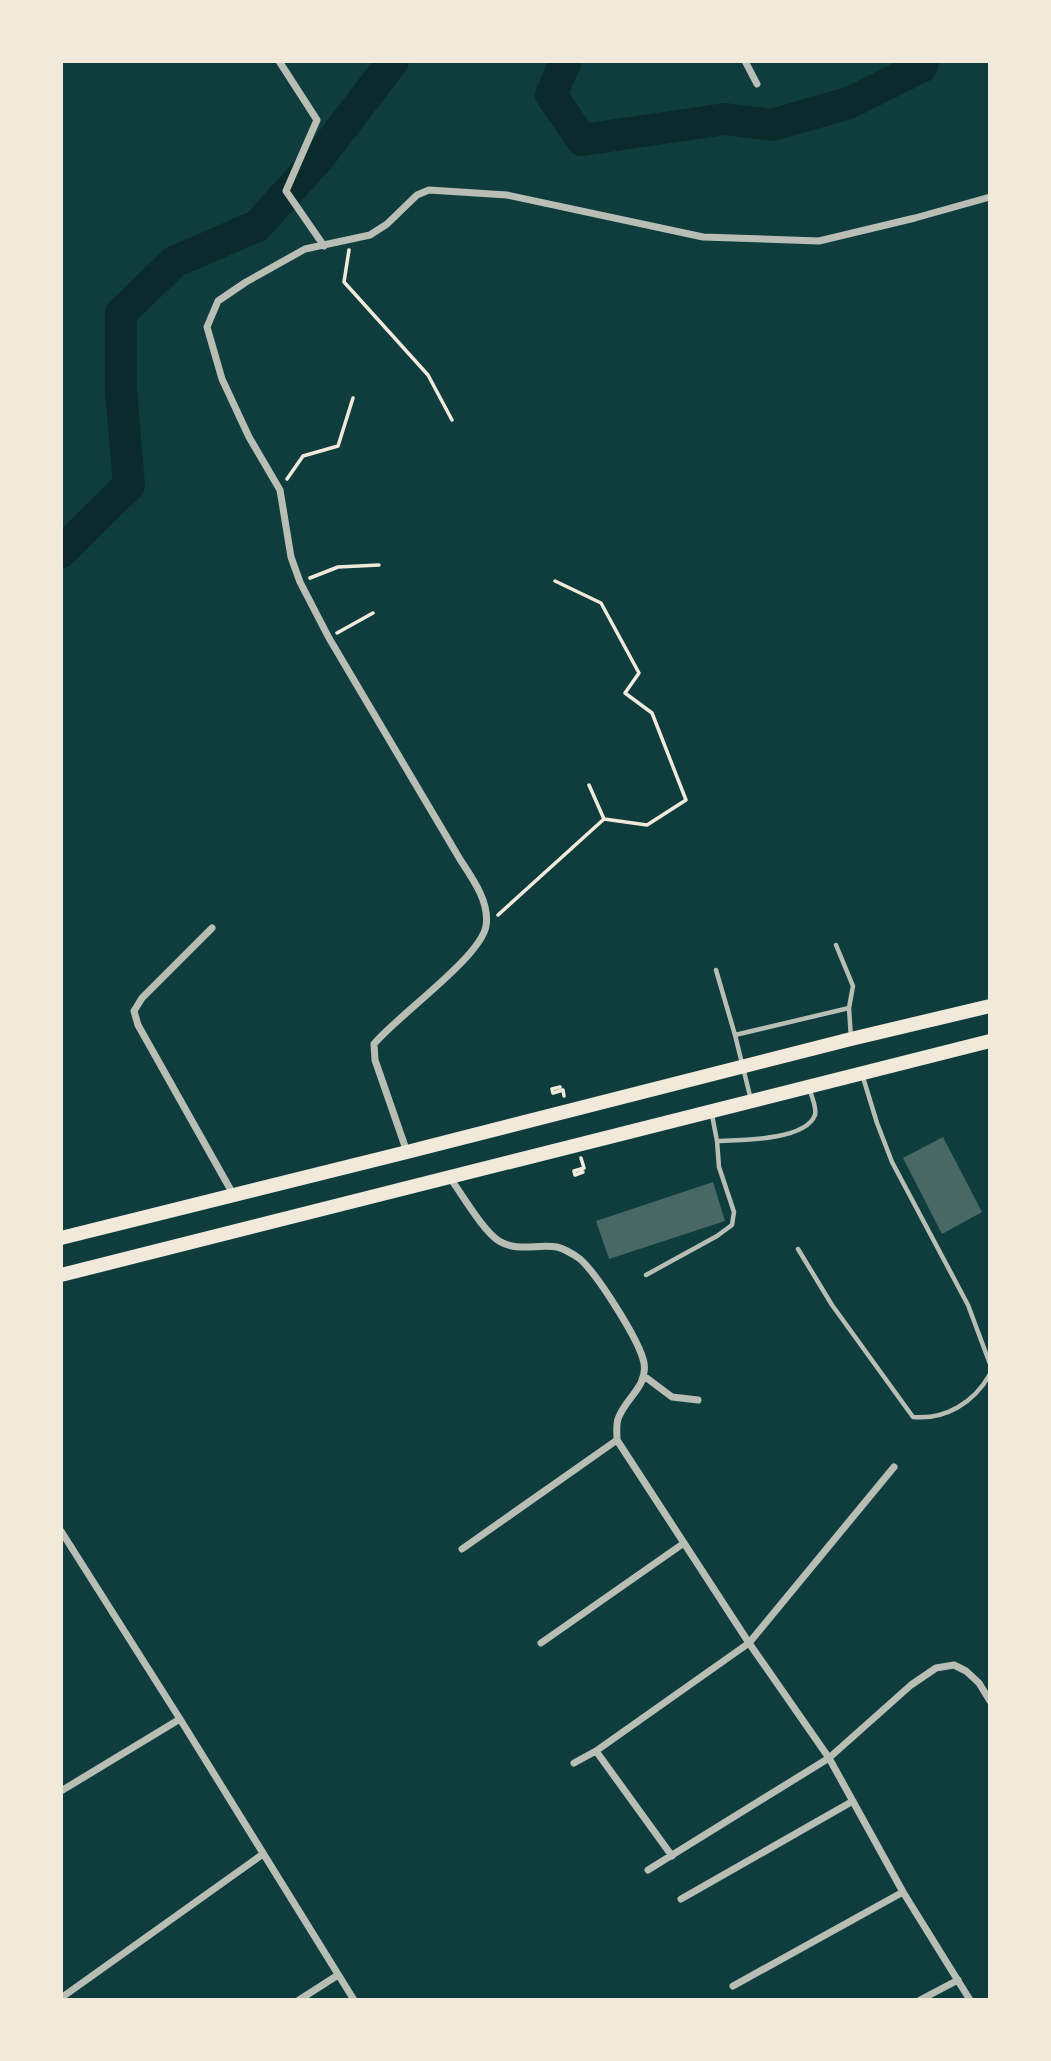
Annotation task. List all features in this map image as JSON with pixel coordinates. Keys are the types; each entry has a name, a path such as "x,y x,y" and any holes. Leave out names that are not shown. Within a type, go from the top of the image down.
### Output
{"highway":[{"path":"61,1238 990,1006"},
{"path":"61,1275 990,1041"}],"street":[{"path":"279,61 317,120 286,191 324,246"},
{"path":"745,61 757,84"},
{"path":"407,1152 375,1060 374,1044 476,947 486,926 480,890 329,638 300,582 291,557 280,490 249,437 222,379 207,327 218,301 305,249 370,235 387,224 417,195 429,190 507,195 703,237 819,241 990,197"},
{"path":"212,928 142,998 134,1011 138,1025 233,1194"},
{"path":"450,1177 498,1240 514,1247 556,1247 570,1252 597,1277 639,1346 644,1363 644,1376 639,1388 623,1407 617,1421 617,1440 829,1758 903,1892 970,2000"},
{"path":"644,1376 672,1397 698,1400"},
{"path":"462,1549 617,1440"},
{"path":"574,1763 596,1751 750,1643 894,1467"},
{"path":"61,1531 354,2000"},
{"path":"541,1643 684,1543"},
{"path":"648,1870 829,1758 911,1685 936,1668 954,1665 966,1671 979,1683 990,1701"},
{"path":"61,1791 180,1719"},
{"path":"596,1751 672,1856"},
{"path":"681,1899 853,1801"},
{"path":"61,1998 263,1854"},
{"path":"733,1986 903,1892"},
{"path":"299,2000 338,1975"},
{"path":"920,2000 958,1980"}],"lane":[{"path":"836,945 853,986 849,1009 851,1039"},
{"path":"716,970 752,1101"},
{"path":"736,1035 849,1009"},
{"path":"862,1073 892,1162 968,1305 990,1364"},
{"path":"717,1141 755,1140 803,1127 815,1110 809,1088"},
{"path":"646,1275 718,1236 732,1225 734,1212 719,1167 711,1111"},
{"path":"798,1249 832,1305 912,1417 927,1418 946,1414 965,1403 983,1386 990,1374"}],"path":[{"path":"351,241 344,282 428,375 452,420"},
{"path":"280,490 303,456 338,446 353,398"},
{"path":"300,582 338,567 379,565"},
{"path":"555,581 601,603 639,673 625,693 652,713 685,800 647,825 604,819"},
{"path":"329,638 373,613"},
{"path":"589,785 604,819"},
{"path":"486,926 604,819"},
{"path":"552,1094 561,1091 560,1087 552,1089 553,1093 563,1090"},
{"path":"573,1170 581,1168 583,1172 575,1175 574,1171 584,1168"}],"building":[{"path":"943,1137 982,1212 942,1234 903,1158"},
{"path":"713,1182 725,1221 609,1259 596,1221"}],"waterway":[{"path":"61,552 129,485 121,391 121,313 174,262 257,226 318,159 393,61"},
{"path":"566,61 551,95 582,140 725,119 772,125 849,103 921,67 923,61"}]}
